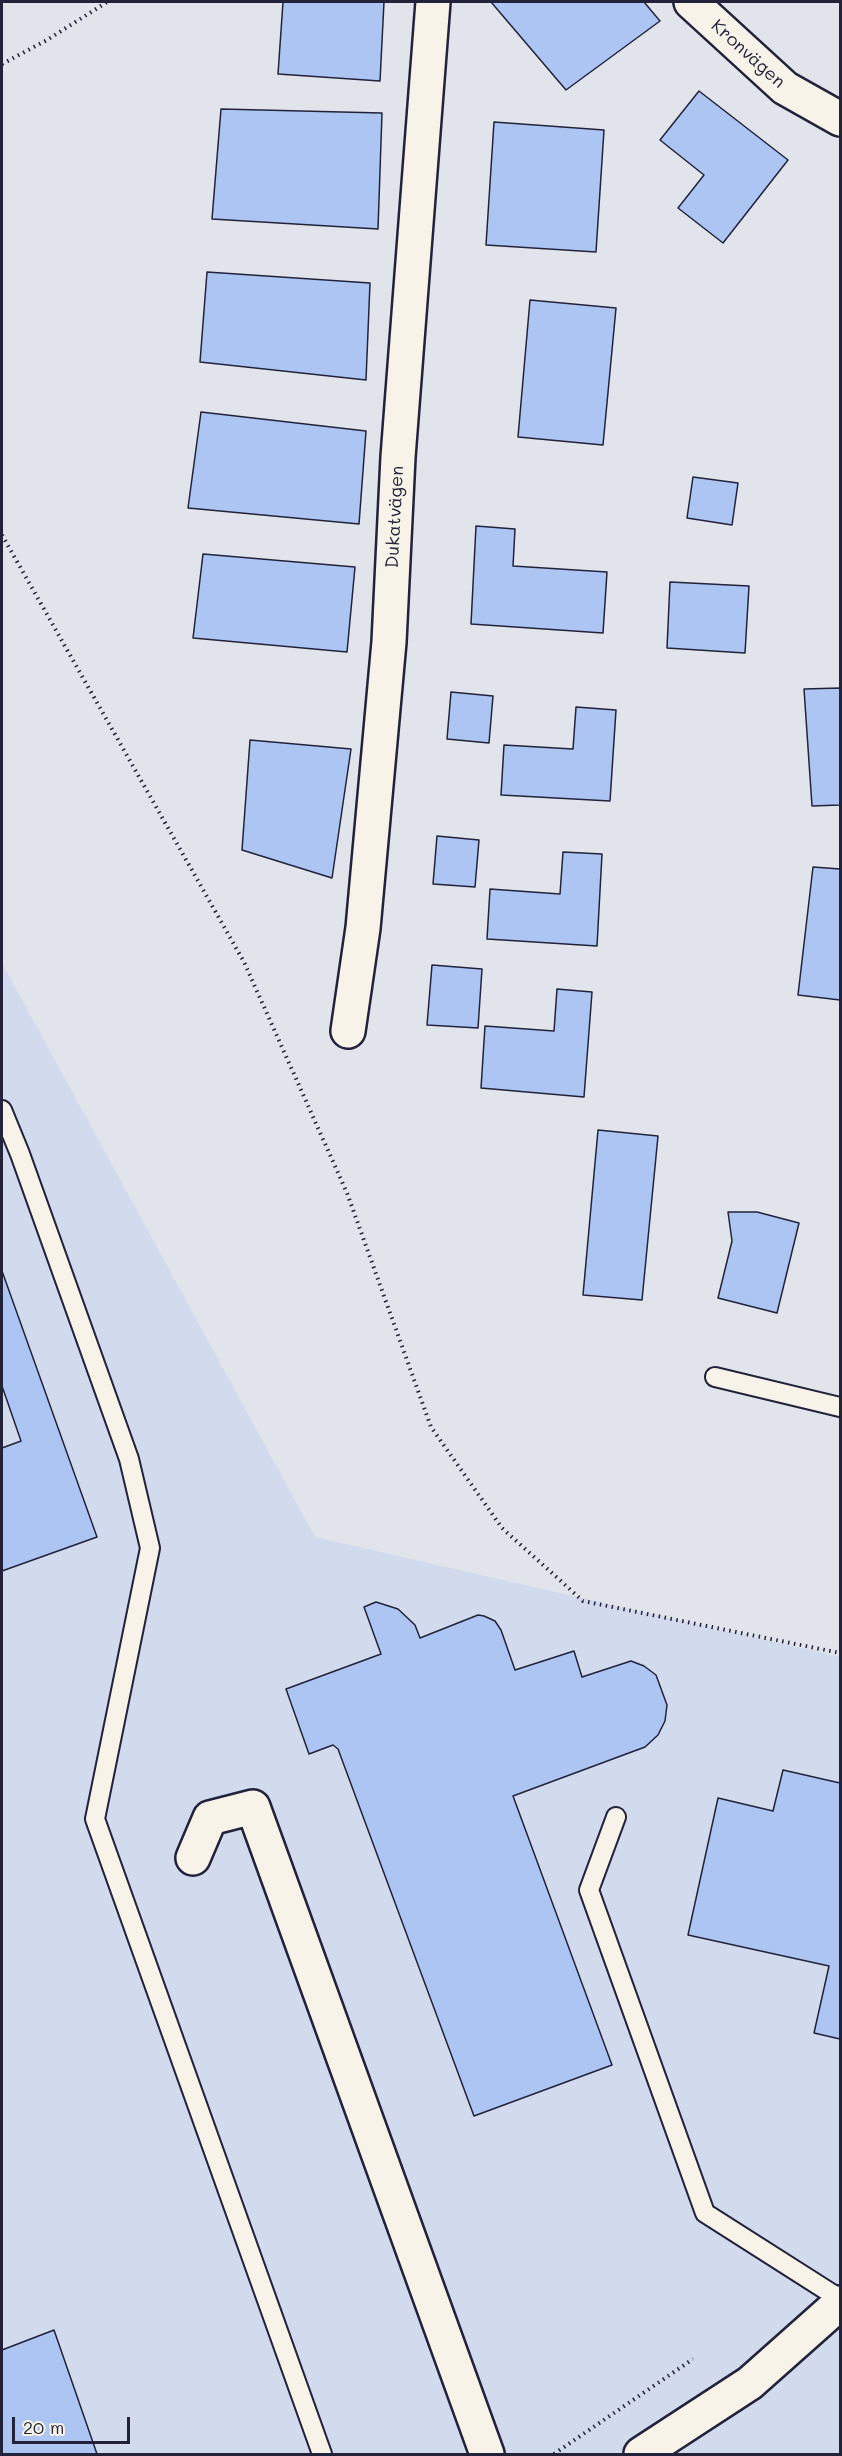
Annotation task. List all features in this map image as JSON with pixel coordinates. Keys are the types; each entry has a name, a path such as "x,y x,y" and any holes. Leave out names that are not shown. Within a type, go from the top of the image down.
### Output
{"street":[{"name":"Dukatvägen","path":"348,1032 363,928 389,642 398,457 433,2"},
{"name":"Kronvägen","path":"691,2 785,88 840,119"},
{"path":"192,1858 210,1818 254,1808 487,2454"},
{"path":"641,2454 750,2383 840,2301"}],"lane":[{"path":"2,1110 20,1154 129,1459 150,1548 95,1819 322,2454"},
{"path":"715,1377 840,1407"},
{"path":"616,1816 589,1890 705,2213 840,2301"}],"path":[{"path":"2,64 48,40 107,2"},
{"path":"2,535 244,962 347,1193 432,1427 502,1528 583,1600 840,1653"},
{"path":"554,2454 693,2359"}],"shaded area":[{"path":"2,963 315,1537 840,1657 840,2454 2,2454"}],"building":[{"path":"283,2 384,2 380,81 278,74"},
{"path":"491,2 644,2 660,21 566,90"},
{"path":"699,91 788,160 723,243 678,208 704,175 660,140"},
{"path":"221,109 382,113 378,229 212,219"},
{"path":"494,122 604,130 596,252 486,245"},
{"path":"207,272 370,283 366,380 200,362"},
{"path":"530,300 616,308 603,445 518,437"},
{"path":"201,412 366,431 359,524 188,508"},
{"path":"693,477 738,483 732,525 687,518"},
{"path":"476,526 515,529 513,566 607,572 603,633 471,624"},
{"path":"203,554 355,567 347,652 193,638"},
{"path":"670,582 749,586 745,653 667,648"},
{"path":"840,688 840,805 812,806 804,689"},
{"path":"451,692 493,696 489,743 447,739"},
{"path":"576,707 616,710 610,801 501,795 504,745 573,749"},
{"path":"250,740 351,749 332,878 242,850"},
{"path":"437,836 479,840 475,887 433,884"},
{"path":"563,852 602,854 597,946 487,939 490,889 560,894"},
{"path":"813,867 840,869 840,1000 798,995"},
{"path":"432,965 482,969 478,1028 427,1025"},
{"path":"557,989 592,992 584,1097 481,1088 485,1026 554,1031"},
{"path":"598,1130 658,1136 642,1300 583,1295"},
{"path":"728,1212 757,1212 799,1223 777,1313 718,1298 732,1241"},
{"path":"2,1271 97,1537 2,1571 2,1448 21,1441 2,1386"},
{"path":"376,1602 398,1609 415,1625 420,1638 478,1615 495,1621 501,1630 515,1670 574,1651 582,1677 631,1661 644,1666 656,1675 667,1705 665,1721 658,1735 645,1747 513,1796 612,2065 474,2116 338,1749 333,1745 309,1754 286,1689 381,1654 364,1607"},
{"path":"783,1770 840,1783 840,2039 814,2033 829,1966 688,1935 718,1798 773,1811"},
{"path":"54,2330 97,2454 2,2454 2,2350"}]}
